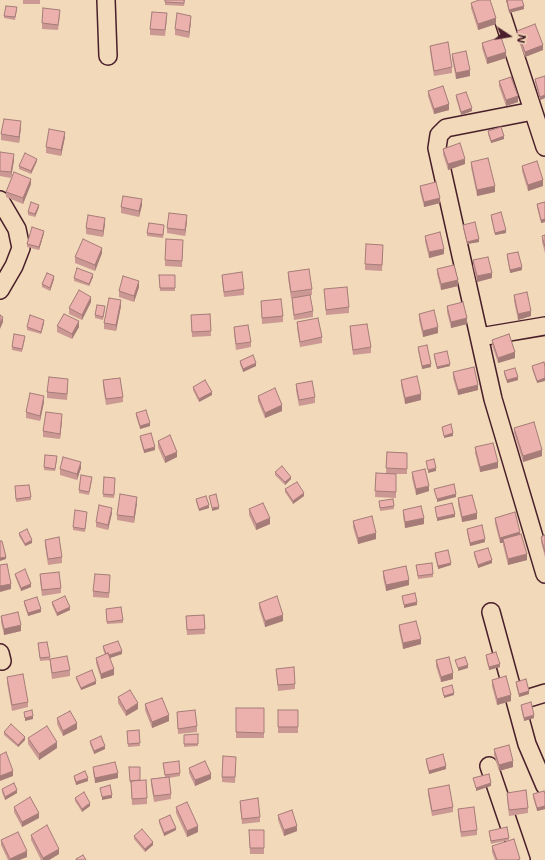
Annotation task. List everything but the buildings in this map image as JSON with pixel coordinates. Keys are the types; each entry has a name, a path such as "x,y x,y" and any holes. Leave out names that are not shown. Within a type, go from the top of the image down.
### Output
{"street":[{"path":"106,0 108,56"},
{"path":"497,0 545,147"},
{"path":"533,111 446,128 439,135 437,148 494,399 545,574"},
{"path":"0,200 17,229 21,248 14,266 0,290"},
{"path":"480,337 545,326"},
{"path":"491,612 527,744 545,786"},
{"path":"516,702 545,693"},
{"path":"489,766 521,860"}]}
